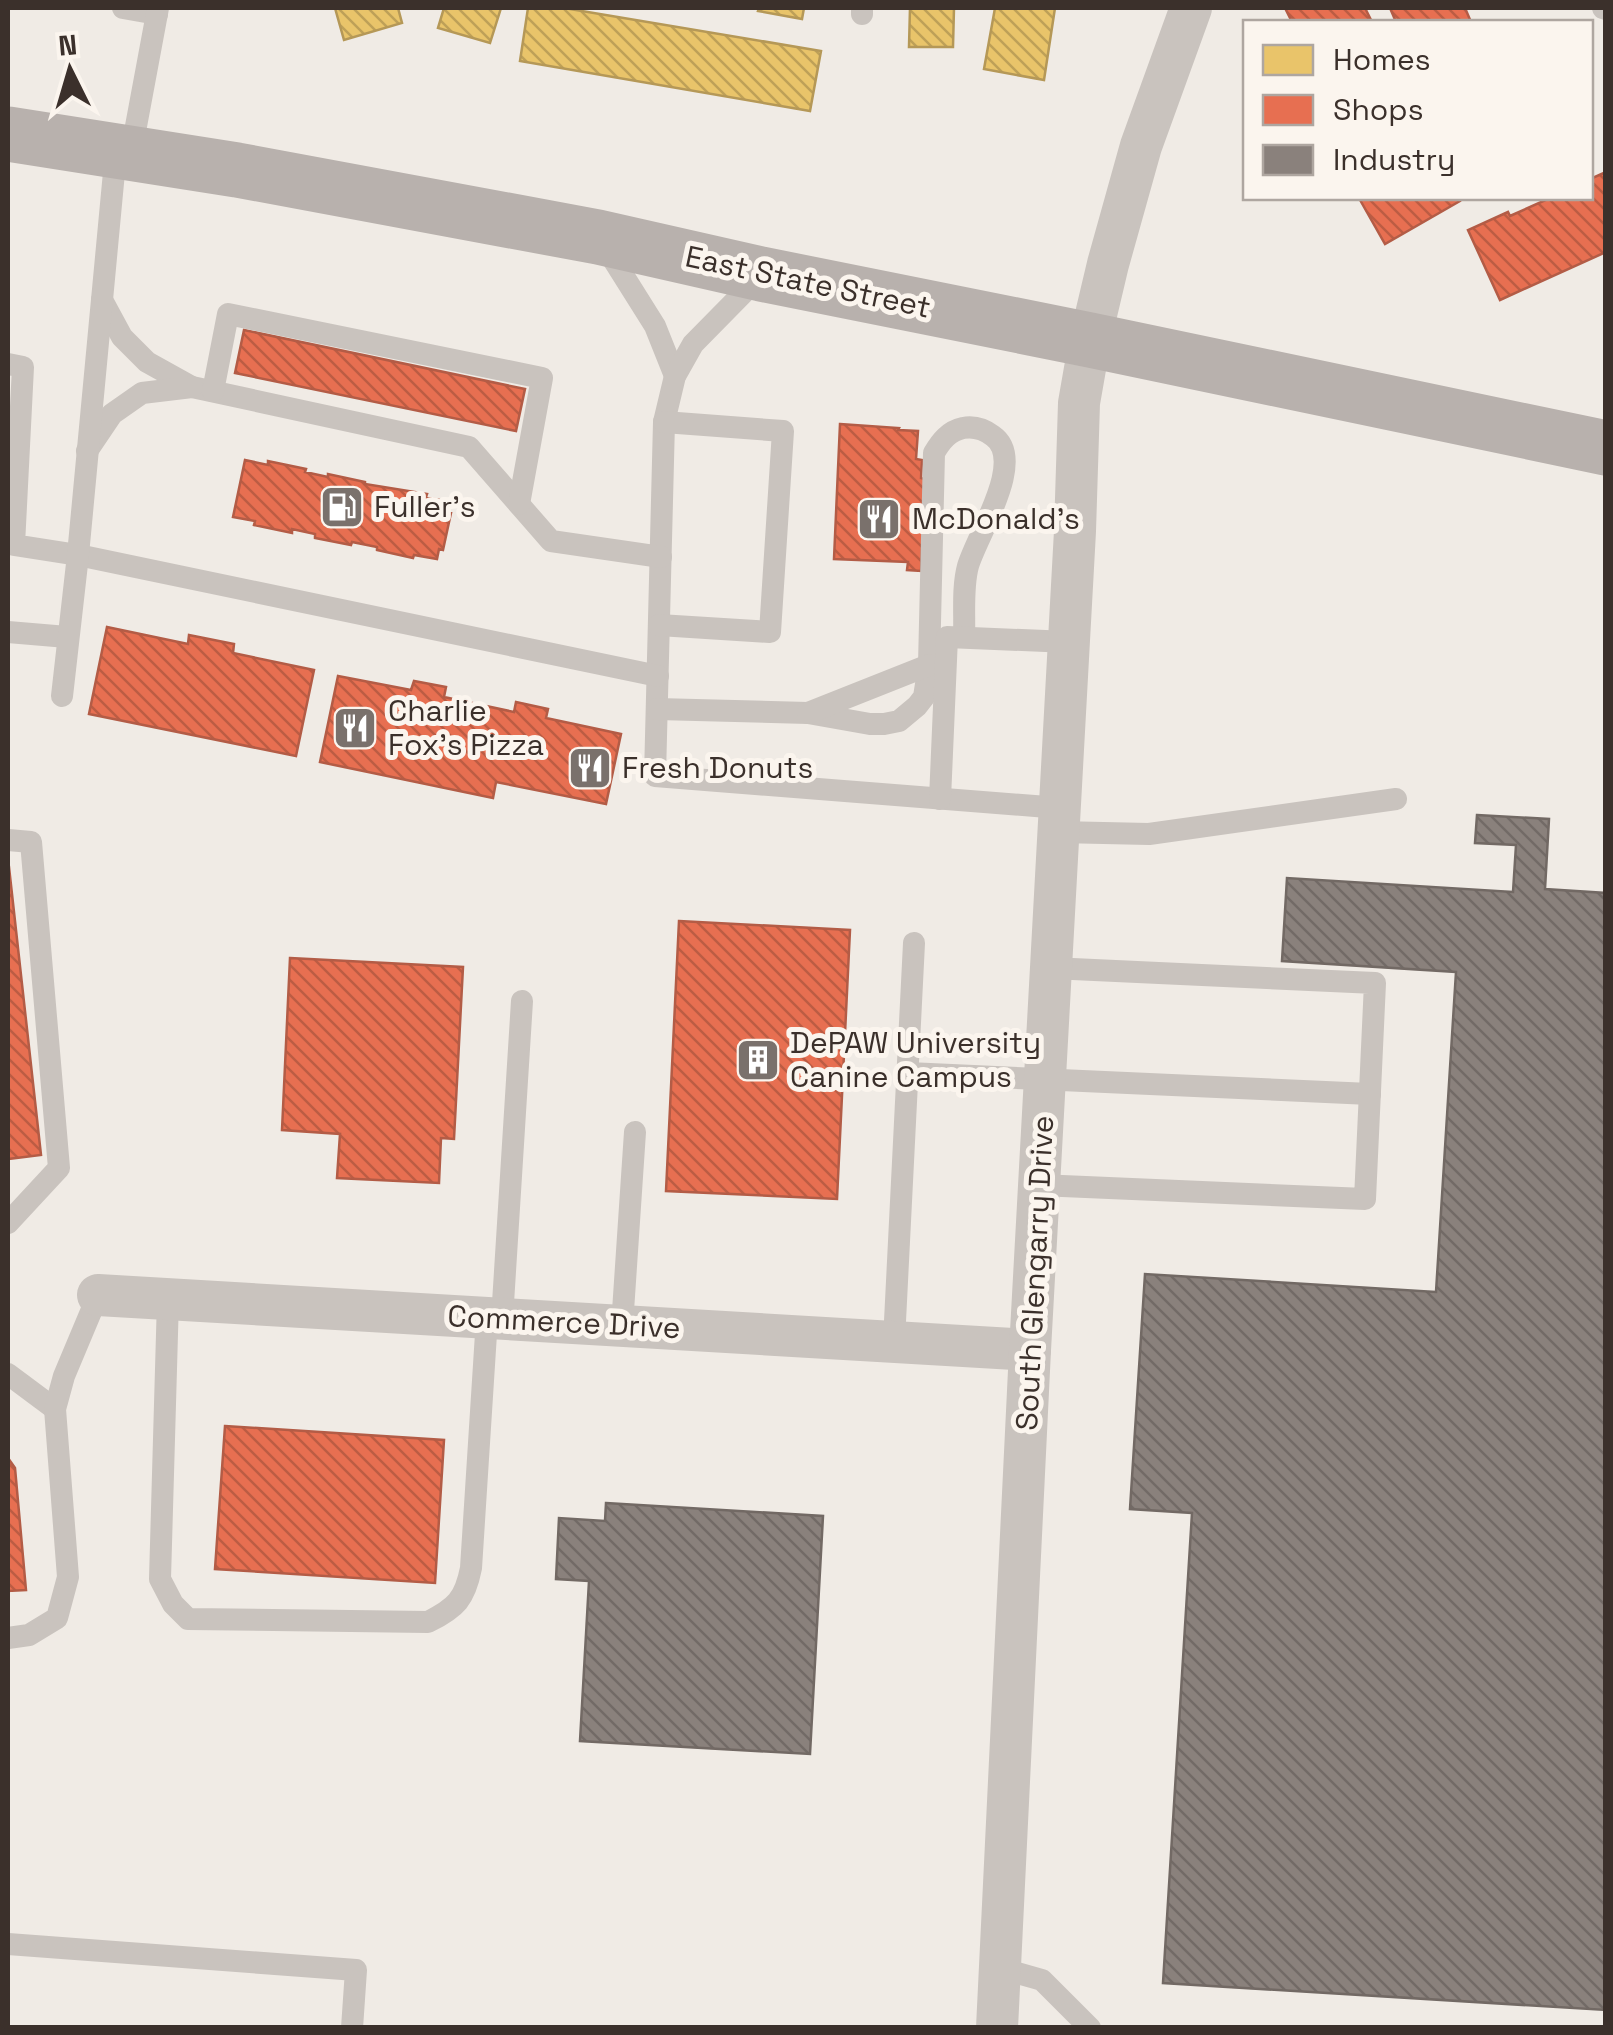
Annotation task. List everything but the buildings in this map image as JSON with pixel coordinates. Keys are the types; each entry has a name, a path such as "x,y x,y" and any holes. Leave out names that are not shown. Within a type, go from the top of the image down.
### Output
{"main road":[{"name":"East State Street","path":"8,134 418,202 598,237 1606,448"}],"street":[{"name":"South Glengarry Drive","path":"997,2028 1080,403 1108,264 1142,146 1191,8"},
{"name":"Commerce Drive","path":"98,1295 1030,1350"}],"lane":[{"path":"62,696 102,300 124,152 157,11 123,8"},
{"path":"598,237 655,326 675,376"},
{"path":"762,274 694,344 675,376 664,422 655,776 940,799 1149,834 1396,799"},
{"path":"102,300 122,337 147,362 203,389 469,447 551,541 660,557"},
{"path":"203,389 228,314 542,378 520,504"},
{"path":"8,364 23,367 11,544 78,554 658,676"},
{"path":"86,453 112,414 142,393 203,389"},
{"path":"659,625 770,632 783,431 664,422"},
{"path":"657,709 808,713 870,724 898,721 909,715 924,697 929,665 934,453 952,432 966,427 989,433 1005,451 1002,485 967,569 964,637"},
{"path":"8,632 67,637"},
{"path":"940,799 946,637 1069,642"},
{"path":"808,713 929,665"},
{"path":"8,840 31,842 59,1168 8,1223"},
{"path":"894,1341 914,943"},
{"path":"1038,1185 1365,1200 1376,983 1051,968"},
{"path":"168,1298 160,1579 173,1604 188,1619 428,1622 449,1612 467,1591 471,1568 522,1001"},
{"path":"908,1073 1370,1094"},
{"path":"622,1326 635,1132"},
{"path":"8,1638 29,1635 57,1618 68,1577 54,1409 98,1295"},
{"path":"8,1374 54,1409"},
{"path":"8,1944 356,1970 352,2028"},
{"path":"1000,1968 1042,1980 1090,2028"}],"place":[{"name":"Fuller's","path":"342,507"},
{"name":"McDonald's","path":"879,519"},
{"name":"Charlie Fox's Pizza","path":"355,728"},
{"name":"Fresh Donuts","path":"590,768"},
{"name":"DePAW University Canine Campus","path":"758,1060"}]}
